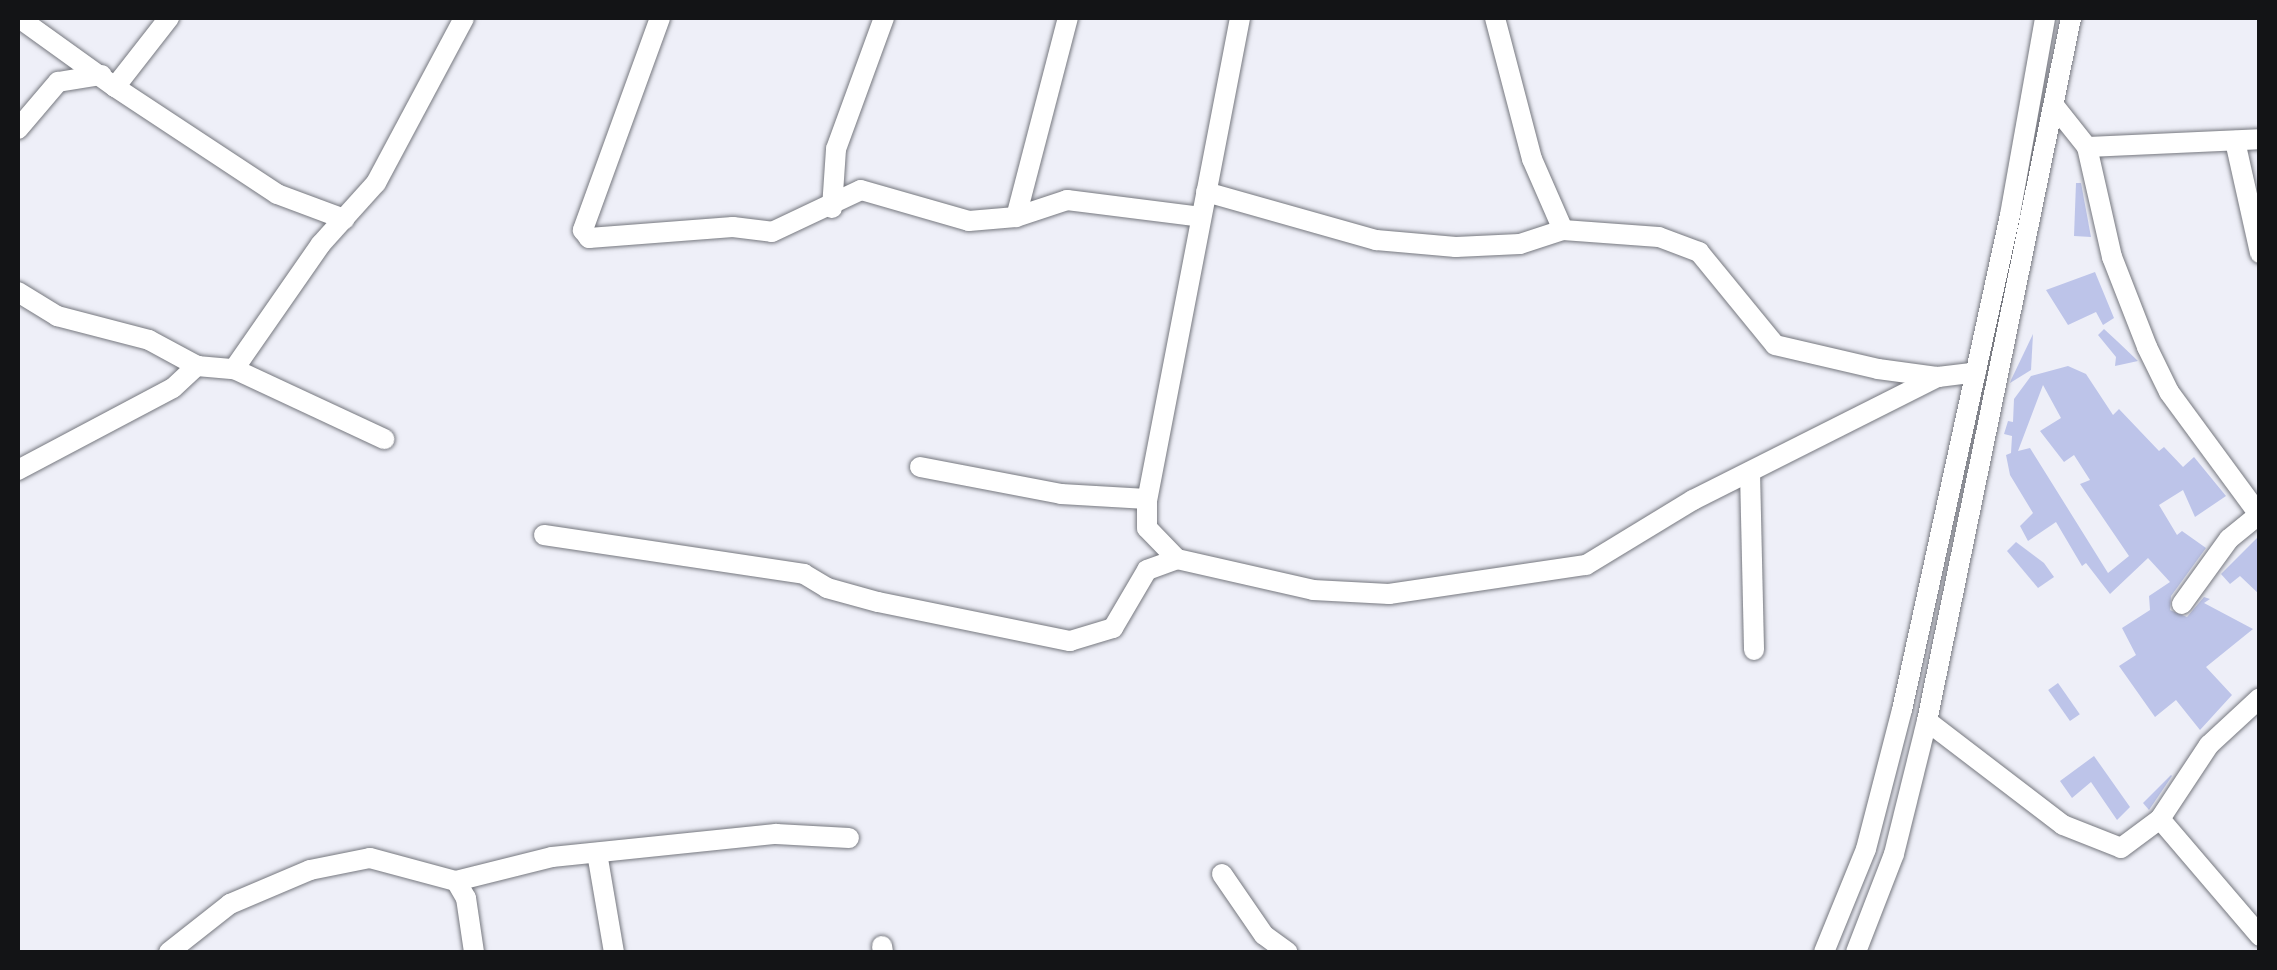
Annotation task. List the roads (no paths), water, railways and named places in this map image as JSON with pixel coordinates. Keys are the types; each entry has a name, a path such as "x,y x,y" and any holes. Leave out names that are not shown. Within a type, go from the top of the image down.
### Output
{"street":[{"path":"20,18 57,50 277,194 344,219"},
{"path":"58,82 108,81 169,18"},
{"path":"234,369 344,219 376,183 464,18"},
{"path":"660,18 585,235 733,226 772,232 832,208 861,190 969,221 1016,217 1067,200 1202,216"},
{"path":"832,208 836,149 884,18"},
{"path":"1016,217 1068,18"},
{"path":"1177,559 1148,528 1147,499 1240,18"},
{"path":"1495,18 1532,159 1563,230"},
{"path":"1824,952 1866,849 1976,372 2045,18"},
{"path":"1856,952 1894,854 1927,721 2056,108 2071,18"},
{"path":"18,129 58,82 57,50"},
{"path":"2056,108 2087,146 2112,257 2147,346 2170,392 2259,515 2229,539 2182,604"},
{"path":"2087,146 2260,139"},
{"path":"2235,142 2260,253"},
{"path":"1206,192 1376,240 1520,244 1563,230 1632,232 1682,243 1712,266 1775,344 1802,356 1938,377 1976,372"},
{"path":"18,292 56,316 149,340 197,366 234,369 384,438"},
{"path":"18,470 173,388 197,366"},
{"path":"544,535 804,574 861,597 1070,641 1113,628 1147,570 1177,559 1313,590 1390,594 1512,580 1586,565 1750,472 1938,377"},
{"path":"920,467 1061,494 1147,499"},
{"path":"1750,472 1754,650"},
{"path":"1927,721 2012,792 2110,848 2130,844 2160,819 2209,745 2260,698"},
{"path":"2160,819 2260,936"},
{"path":"168,952 230,904 310,870 370,858 456,881 552,857 776,834 849,838"},
{"path":"1866,849 1894,854"},
{"path":"597,853 614,952"},
{"path":"1222,874 1264,935 1287,952"},
{"path":"456,881 466,898 474,952"}]}
